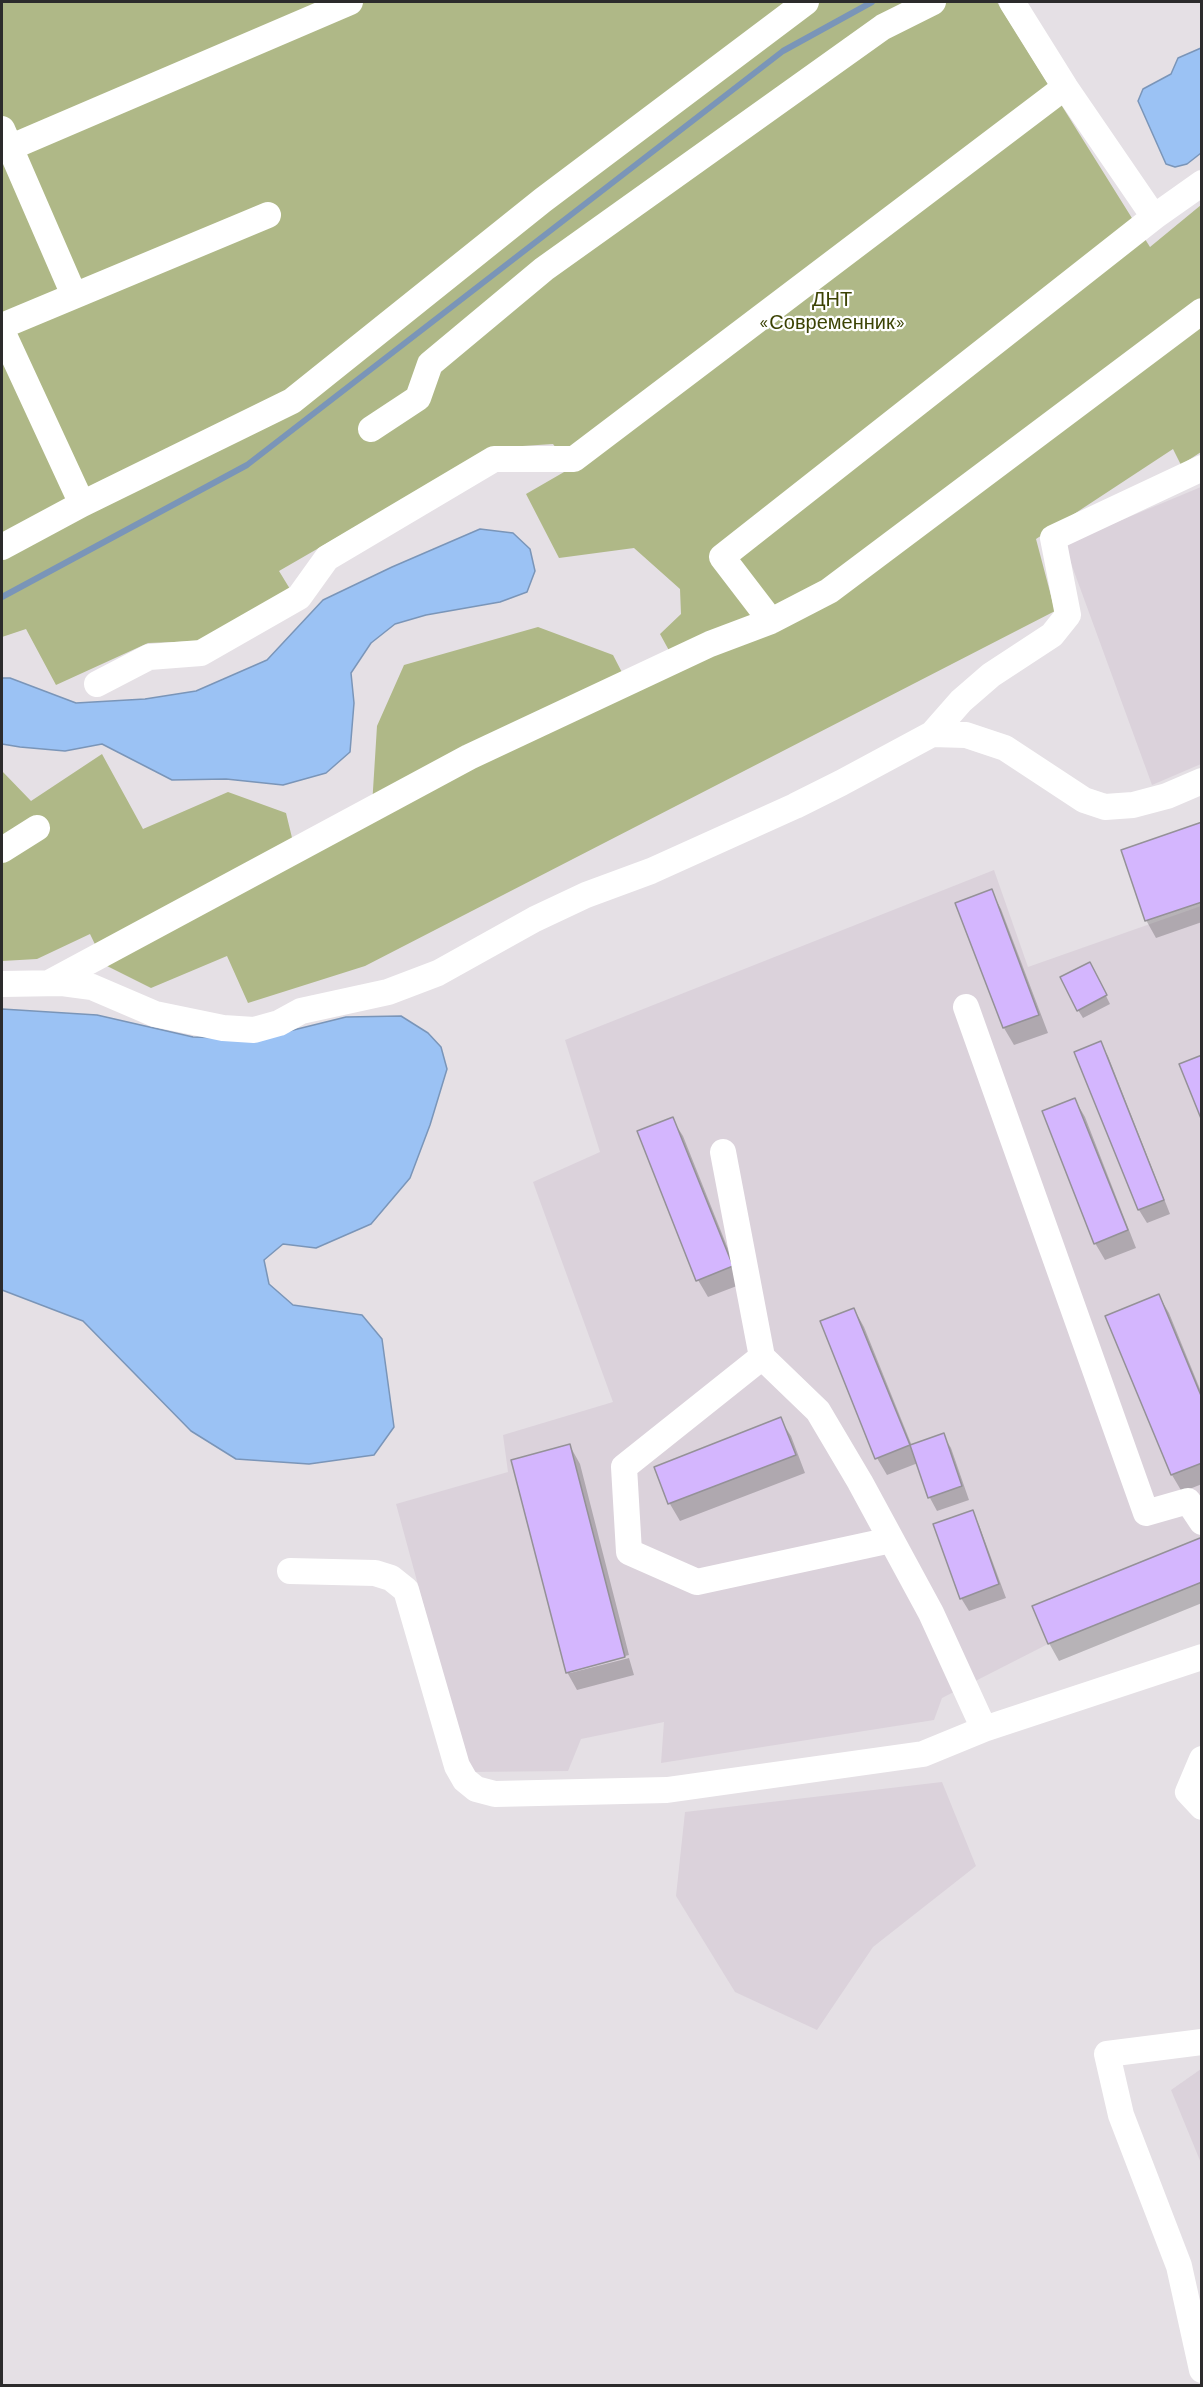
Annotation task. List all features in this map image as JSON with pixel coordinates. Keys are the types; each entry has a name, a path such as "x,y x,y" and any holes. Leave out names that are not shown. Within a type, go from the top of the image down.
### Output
{"street":[{"path":"74,295 4,142 350,2"},
{"path":"2,547 82,504 292,401 543,200 806,2"},
{"path":"371,429 418,398 430,364 544,269 883,27 933,2"},
{"path":"1012,2 1065,87 1154,217"},
{"path":"97,684 149,657 201,653 298,597 327,558 494,459 574,459 1065,87"},
{"path":"771,621 722,556 1154,217 1202,183"},
{"path":"2,326 268,215"},
{"path":"49,983 469,757 710,644 771,621 829,591 1202,312"},
{"path":"2,332 82,504"},
{"path":"2,984 49,983 92,987 155,1014 223,1028 254,1030 279,1023 301,1011 388,992 438,972 534,919 586,895 651,871 795,806 932,734 961,701 991,675 1052,635 1068,615 1053,538 1202,468"},
{"path":"932,734 966,735 1005,748 1084,800 1105,807 1133,805 1202,781"},
{"path":"2,850 37,828"},
{"path":"966,1007 1146,1513 1188,1501 1202,1522"},
{"path":"723,1152 762,1357 818,1411 931,1613 984,1729"},
{"path":"762,1357 624,1467 628,1552 697,1582 891,1540"},
{"path":"290,1571 375,1573 391,1578 406,1590 457,1766 465,1780 476,1789 495,1794 667,1790 923,1754 984,1729 1202,1657"},
{"path":"1202,1759 1188,1792 1202,1807"},
{"path":"1202,2042 1107,2054 1121,2115 1179,2266 1202,2370"}],"shaded area":[{"path":"1201,487 1201,764 1152,785 1064,544"},
{"path":"994,870 1028,967 1201,906 1201,1582 1048,1644 942,1698 934,1720 661,1763 664,1722 581,1739 568,1771 469,1772 396,1504 508,1472 503,1435 613,1402 533,1182 600,1152 565,1040"},
{"path":"942,1782 976,1866 873,1947 817,2030 735,1992 676,1896 685,1812"},
{"path":"1201,2069 1201,2163 1171,2090"}],"green space":[{"name":"ДНТ «Современник»","path":"2,2 997,2 1150,247 1201,205 1201,452 1181,465 1173,449 1036,539 1055,611 365,966 248,1003 227,956 151,988 105,965 90,934 37,959 2,961 2,771 31,801 102,754 143,829 228,792 286,813 294,846 372,806 377,726 404,665 538,627 613,655 629,686 678,667 660,634 681,614 680,589 634,548 559,558 526,494 571,468 553,444 492,448 279,571 290,589 200,641 148,643 56,685 26,629 2,637"}],"water":[{"path":"1201,48 1201,153 1187,164 1175,167 1166,164 1138,101 1143,89 1171,74 1178,58"},
{"path":"480,529 513,533 530,549 535,571 527,592 500,602 426,615 395,624 371,643 351,673 354,703 350,752 326,773 283,785 226,779 172,780 102,744 65,751 2,744 2,678 10,678 76,703 145,699 196,691 267,660 323,600"},
{"path":"2,1009 97,1015 193,1037 257,1039 346,1017 401,1016 428,1033 441,1047 447,1069 430,1125 410,1178 371,1224 316,1248 283,1244 264,1260 269,1284 293,1305 362,1315 382,1339 394,1427 374,1455 309,1464 236,1459 191,1431 83,1321 2,1290"}],"building":[{"path":"1202,822 1202,902 1145,921 1121,850"},
{"path":"992,889 1039,1015 1003,1028 955,903"},
{"path":"1090,962 1107,995 1077,1011 1060,977"},
{"path":"1101,1041 1164,1200 1138,1210 1074,1052"},
{"path":"1202,1055 1202,1121 1179,1064"},
{"path":"1075,1098 1128,1230 1094,1244 1042,1111"},
{"path":"673,1117 733,1266 696,1281 637,1131"},
{"path":"1159,1294 1202,1398 1202,1463 1171,1475 1105,1316"},
{"path":"854,1308 910,1445 875,1459 820,1321"},
{"path":"781,1417 796,1455 668,1504 654,1467"},
{"path":"944,1433 962,1486 928,1498 910,1445"},
{"path":"570,1444 625,1657 566,1673 511,1460"},
{"path":"973,1510 999,1584 960,1599 933,1524"},
{"path":"1200,1538 1202,1542 1202,1582 1048,1644 1032,1606"}],"waterway":[{"path":"2,597 247,465 783,51 872,2"}]}
